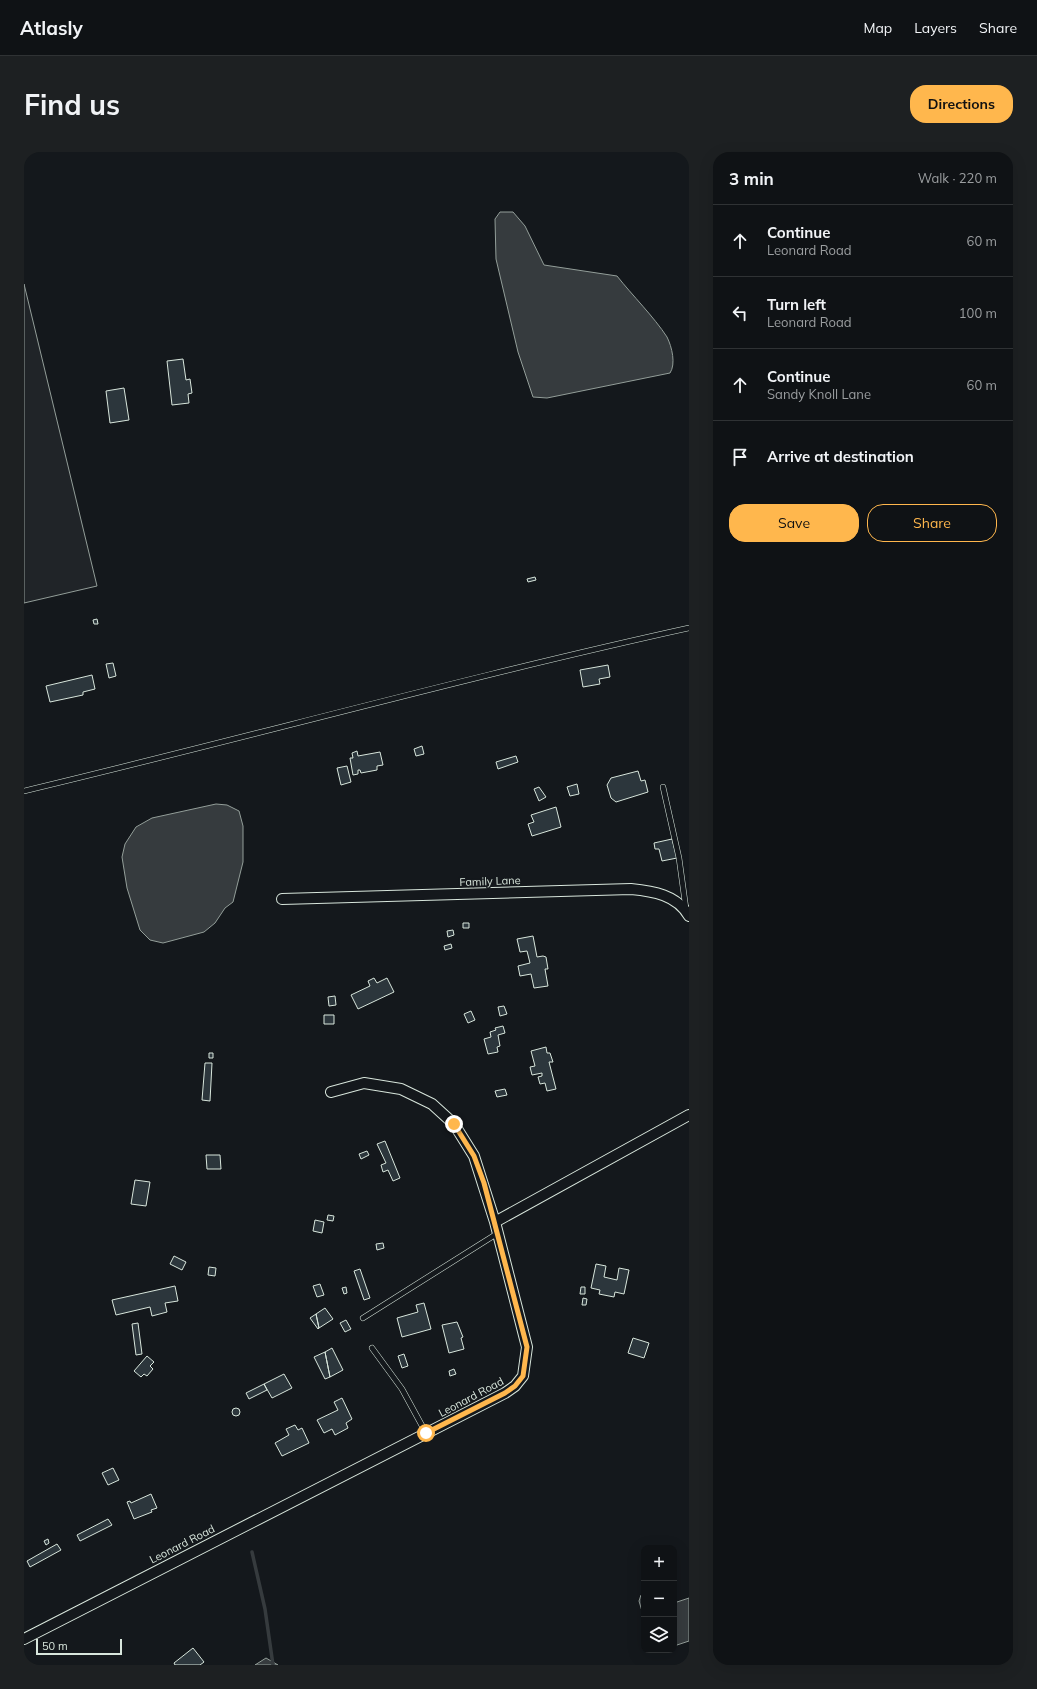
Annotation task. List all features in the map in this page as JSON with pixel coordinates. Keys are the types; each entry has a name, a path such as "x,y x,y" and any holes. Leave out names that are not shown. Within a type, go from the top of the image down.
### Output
{"street":[{"name":"Family Lane","path":"282,898 631,889 652,891 671,898 687,913"},
{"name":"Leonard Road","path":"24,1639 505,1393 515,1386 523,1376 527,1347 495,1222 474,1156 454,1124 432,1104 401,1089 364,1083 332,1092"},
{"path":"495,1222 689,1115"}],"lane":[{"path":"24,791 164,758 576,653 689,628"},
{"path":"663,787 680,858 687,913"},
{"path":"363,1318 498,1233"},
{"path":"372,1348 402,1389 426,1433"}],"shaded area":[{"path":"500,212 513,212 525,226 544,265 617,276 667,337 673,355 673,365 670,373 547,398 533,397 518,352 496,259 495,219"},
{"path":"24,284 97,586 24,603"},
{"path":"216,804 227,805 239,811 243,826 243,862 233,902 225,908 215,923 204,932 163,943 150,940 140,930 127,888 122,857 125,844 136,827 152,818"},
{"path":"641,1595 641,1608 639,1601"},
{"path":"689,1598 689,1641 677,1645 677,1617 677,1602"},
{"path":"266,1658 278,1665 255,1665"}],"building":[{"path":"183,359 186,380 190,379 192,393 188,394 189,403 172,405 167,361"},
{"path":"124,388 129,420 110,423 106,391"},
{"path":"535,577 536,580 528,582 527,579"},
{"path":"97,619 98,624 94,624 93,620"},
{"path":"113,663 116,676 109,678 106,664"},
{"path":"608,665 610,677 599,679 600,684 583,687 580,670"},
{"path":"92,675 95,689 83,692 83,695 50,702 46,686"},
{"path":"422,746 424,754 416,756 414,749"},
{"path":"357,751 358,756 380,752 383,765 377,766 377,770 361,773 360,770 358,770 358,774 353,775 350,758 353,758 352,753"},
{"path":"516,756 518,762 498,769 496,762"},
{"path":"347,766 351,782 341,785 337,768"},
{"path":"638,771 641,781 645,780 648,792 616,802 611,798 607,785 611,778"},
{"path":"577,784 579,794 570,796 567,787"},
{"path":"539,787 546,797 539,801 534,789"},
{"path":"556,807 561,827 532,836 528,824 534,822 531,815"},
{"path":"672,839 677,858 662,861 659,849 655,849 654,843"},
{"path":"463,923 469,923 469,928 463,928"},
{"path":"453,930 454,935 448,937 447,931"},
{"path":"533,936 537,957 546,957 548,969 545,969 548,986 534,988 531,974 520,976 518,966 530,963 527,951 520,952 517,939"},
{"path":"451,944 452,948 445,950 444,946"},
{"path":"374,978 377,983 387,978 394,992 358,1009 351,995 370,986 368,981"},
{"path":"335,996 336,1005 329,1006 328,997"},
{"path":"504,1006 507,1014 500,1016 498,1007"},
{"path":"471,1011 475,1020 468,1023 464,1014"},
{"path":"324,1015 334,1015 334,1024 324,1024"},
{"path":"503,1026 505,1033 498,1035 500,1046 497,1047 498,1052 488,1054 484,1039 491,1037 490,1032 496,1030 495,1028"},
{"path":"546,1047 547,1053 550,1053 553,1062 549,1062 556,1089 547,1091 545,1083 540,1084 538,1077 542,1076 542,1073 532,1075 530,1067 535,1066 531,1051"},
{"path":"209,1053 213,1053 213,1058 209,1058"},
{"path":"205,1063 212,1063 210,1101 202,1100"},
{"path":"505,1089 507,1095 497,1097 495,1091"},
{"path":"385,1141 400,1178 393,1181 388,1170 383,1172 381,1165 386,1163 377,1144"},
{"path":"367,1151 369,1155 361,1159 359,1154"},
{"path":"206,1155 220,1155 221,1169 207,1169"},
{"path":"135,1180 150,1182 146,1206 131,1204"},
{"path":"328,1215 334,1216 333,1221 327,1220"},
{"path":"315,1220 324,1222 322,1233 313,1231"},
{"path":"383,1243 384,1248 377,1250 376,1244"},
{"path":"174,1256 186,1262 182,1270 170,1264"},
{"path":"596,1264 606,1266 604,1277 617,1280 619,1268 629,1270 624,1294 615,1292 614,1297 599,1294 600,1290 591,1288"},
{"path":"209,1267 216,1268 215,1276 208,1275"},
{"path":"360,1269 370,1298 364,1300 354,1271"},
{"path":"320,1284 324,1295 317,1297 313,1286"},
{"path":"175,1286 178,1301 165,1303 167,1312 152,1316 150,1307 116,1315 112,1300"},
{"path":"346,1287 347,1293 344,1294 342,1288"},
{"path":"581,1287 585,1287 585,1294 580,1294"},
{"path":"583,1298 587,1299 586,1305 582,1305"},
{"path":"424,1303 431,1329 402,1337 397,1318 418,1312 416,1305"},
{"path":"325,1308 333,1319 319,1328 316,1314"},
{"path":"316,1314 319,1328 318,1329 310,1318"},
{"path":"346,1320 351,1329 345,1332 340,1323"},
{"path":"457,1322 463,1337 461,1338 464,1349 449,1353 442,1325"},
{"path":"138,1323 142,1354 136,1355 132,1324"},
{"path":"633,1338 649,1343 644,1358 628,1353"},
{"path":"332,1348 343,1370 330,1377 325,1352"},
{"path":"325,1352 330,1377 325,1379 314,1357"},
{"path":"404,1354 408,1366 402,1368 398,1356"},
{"path":"147,1356 154,1362 150,1366 153,1369 147,1376 144,1374 141,1377 134,1371"},
{"path":"454,1369 456,1374 450,1376 449,1371"},
{"path":"284,1374 292,1388 272,1398 264,1384"},
{"path":"264,1384 267,1390 249,1399 246,1393"},
{"path":"342,1398 352,1419 346,1423 348,1428 335,1435 332,1429 324,1433 317,1420 338,1410 334,1402"},
{"path":"236,1408 239,1409 239,1415 236,1416 233,1415 232,1412 233,1409"},
{"path":"295,1425 298,1430 302,1428 309,1443 282,1456 275,1443 289,1435 286,1429"},
{"path":"113,1468 119,1480 108,1485 102,1473"},
{"path":"151,1494 157,1508 151,1510 152,1512 134,1519 127,1502 130,1501 131,1503"},
{"path":"108,1519 112,1525 80,1541 77,1535"},
{"path":"48,1539 49,1543 46,1545 44,1541"},
{"path":"57,1544 61,1550 30,1567 27,1561"},
{"path":"193,1648 204,1662 200,1665 175,1665 174,1663"}],"waterway":[{"path":"252,1552 265,1609 273,1665"}],"route":[{"path":"426,1433 505,1393 515,1386 523,1376 527,1347 484,1183 474,1156 454,1124"}]}
